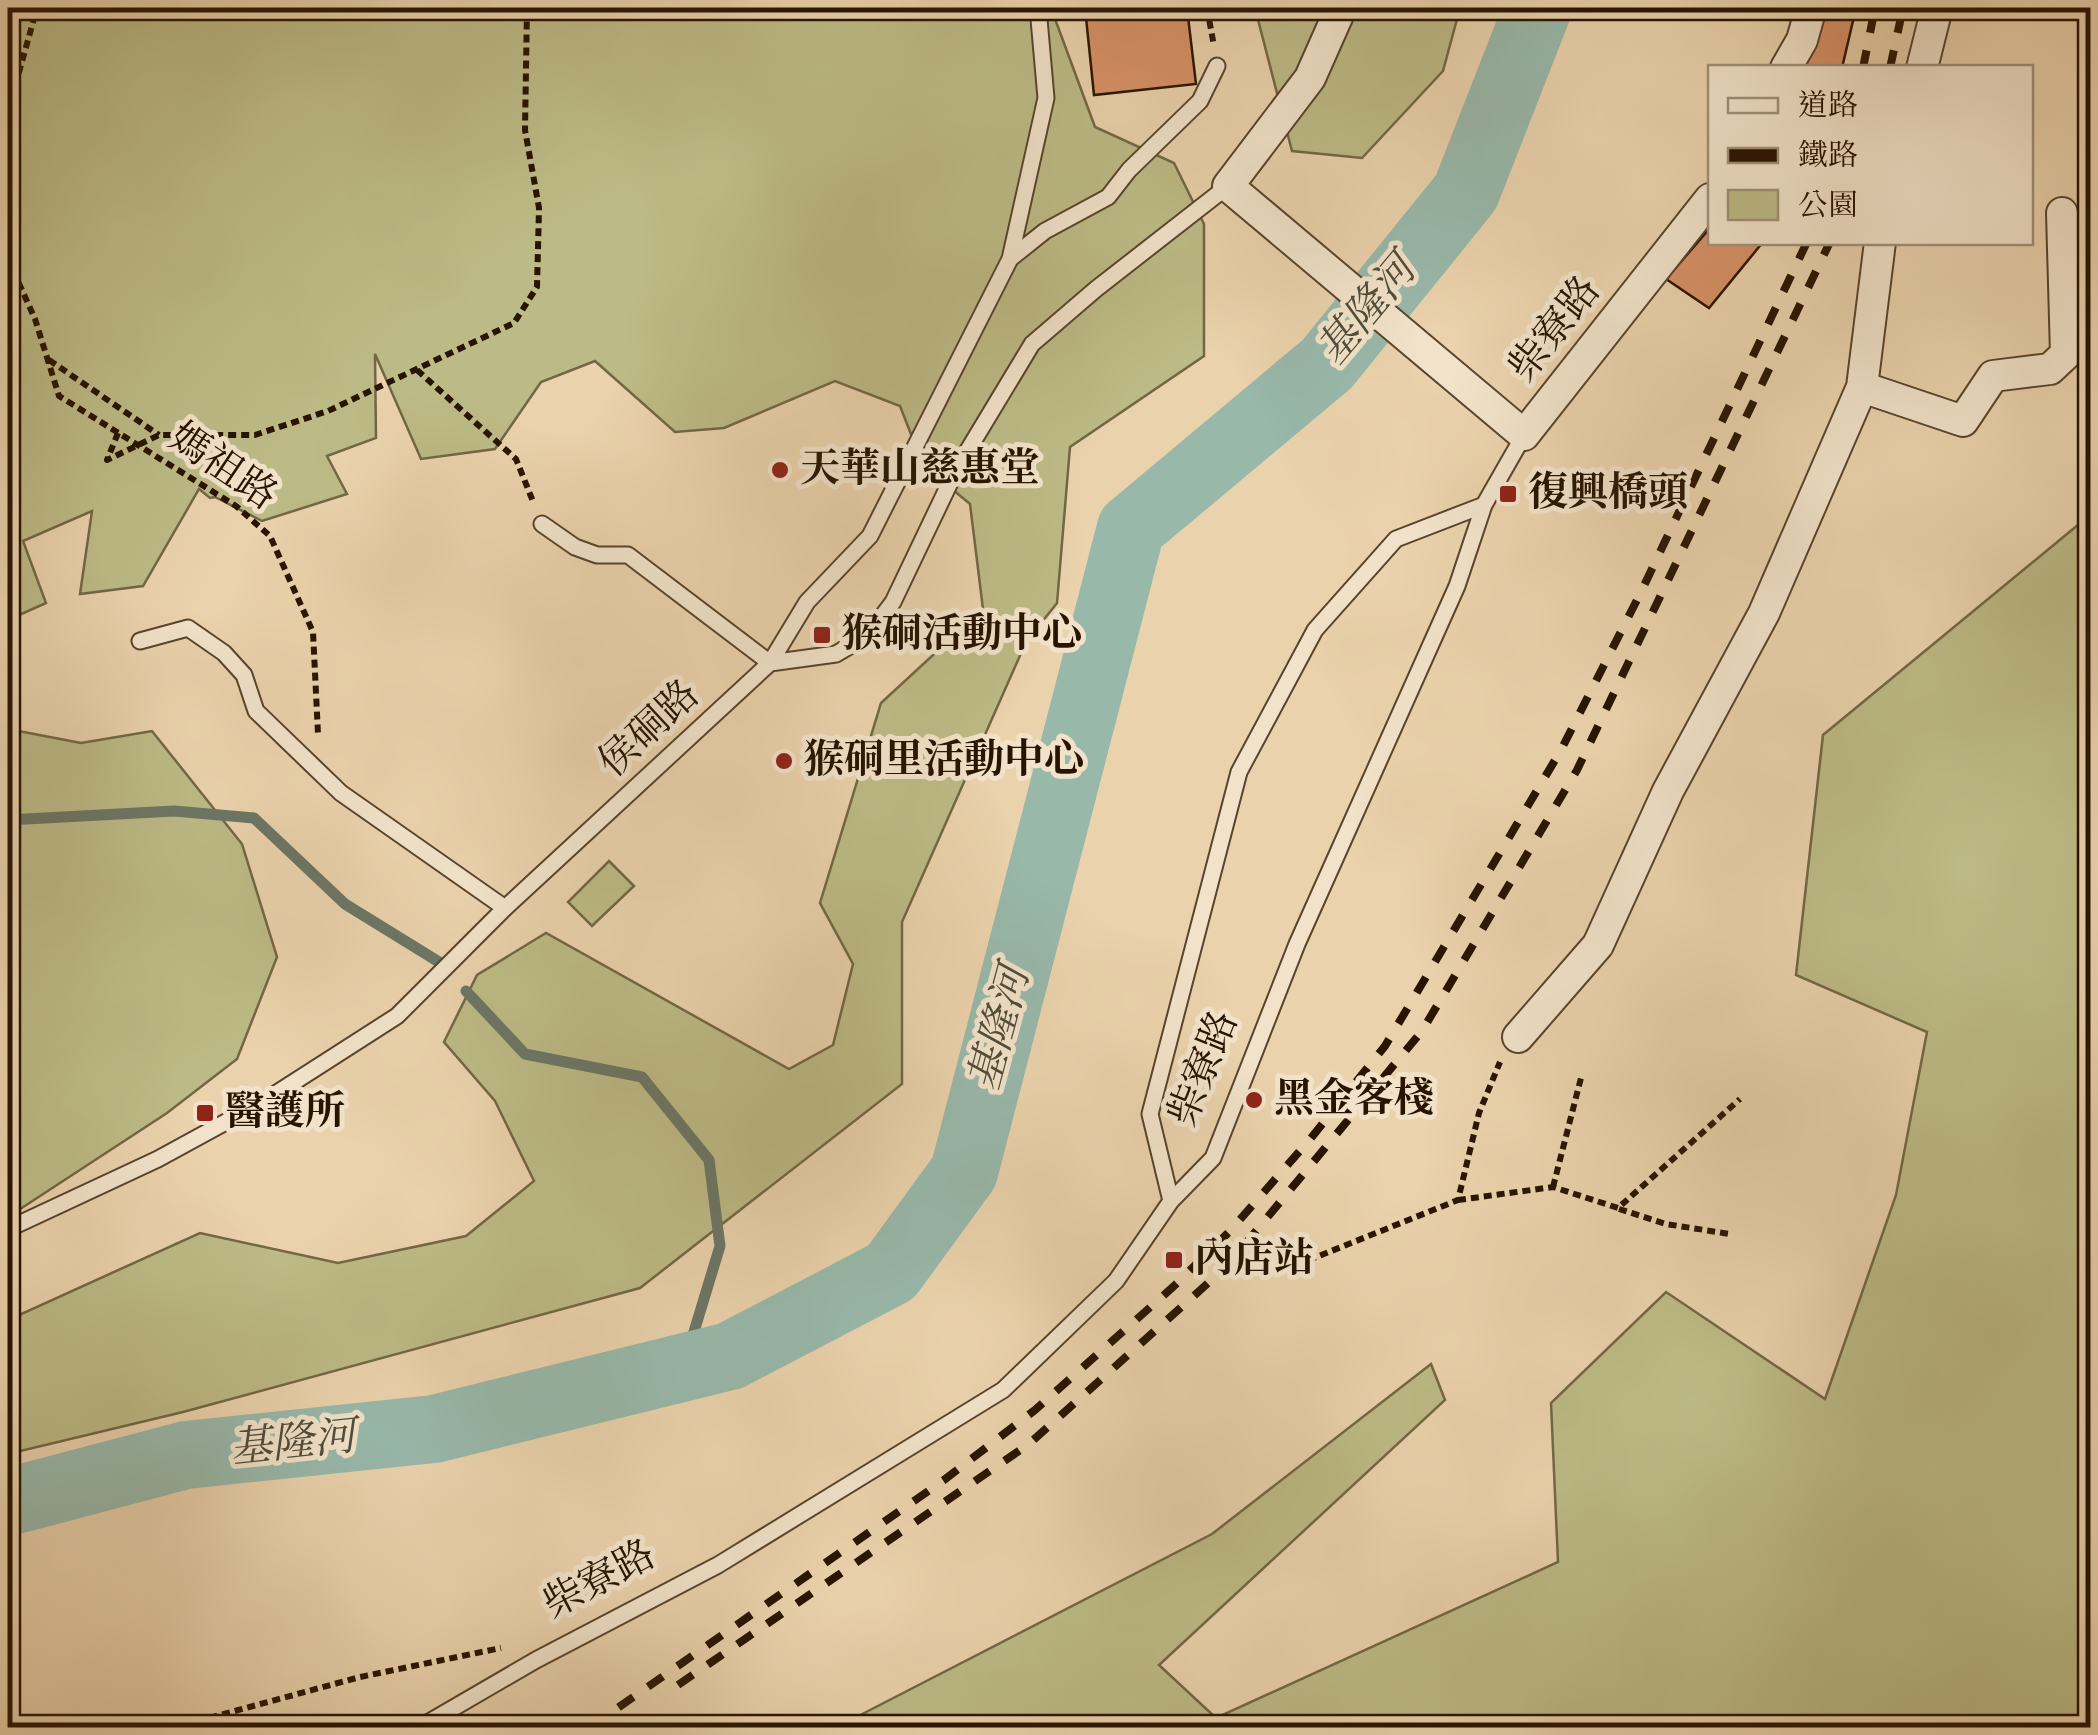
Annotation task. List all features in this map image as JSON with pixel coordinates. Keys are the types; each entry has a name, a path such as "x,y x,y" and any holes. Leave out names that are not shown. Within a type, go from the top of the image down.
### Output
{"street":[{"path":"1341,8 1310,78 1228,186 1524,435"},
{"path":"1788,65 1802,40 1812,8"},
{"path":"1923,65 1937,8"},
{"name":"柴寮路","path":"1524,435 1708,201"},
{"path":"1862,387 1963,421 1992,376 2050,369 2066,354 2062,213"},
{"path":"1518,1037 1598,945 1668,790 1764,612 1862,387 1880,245"}],"lane":[{"path":"1010,258 1046,98 1038,8"},
{"path":"1010,258 1045,231 1108,197 1129,170 1200,102 1217,66"},
{"path":"542,524 575,548 597,555 628,556 770,663 836,654 868,635 893,602 956,470 1032,344 1228,186"},
{"name":"侯硐路","path":"8,1229 158,1159 266,1100 397,1016 505,908 770,663 808,602 870,536 1010,258"},
{"name":"柴寮路","path":"418,1728 536,1660 718,1565 1003,1390 1116,1281 1171,1201 1213,1158 1297,944 1457,586 1484,505 1524,435"},
{"path":"1171,1201 1150,1114 1240,772 1314,630 1396,539 1484,505"},
{"path":"140,641 188,628 224,653 244,675 256,711 341,793 505,908"}],"path":[{"path":"8,136 12,97 37,8"},
{"path":"118,433 108,460 159,435 255,435 328,411 514,323 538,287 539,208 525,130 527,8"},
{"path":"1207,8 1217,66"},
{"name":"媽祖路","path":"8,260 35,319 60,396 236,506 270,536 313,632 320,710 316,770"},
{"path":"48,360 159,435"},
{"path":"417,370 516,459 542,524"},
{"path":"1458,1200 1479,1113 1502,1058 1518,1037"},
{"path":"1553,1187 1582,1074"},
{"path":"1618,1208 1740,1099"},
{"path":"1284,1270 1458,1200 1553,1187 1666,1224 1730,1234"},
{"path":"172,1728 360,1677 510,1645"}],"green space":[{"path":"8,8 1051,8 1095,127 1174,163 1204,224 1204,356 1070,447 1057,603 1026,642 902,922 902,1084 640,1288 183,1412 8,1454 8,1320 200,1233 338,1263 466,1236 534,1181 495,1101 444,1042 477,975 546,933 789,1069 833,1045 853,964 820,903 881,703 983,609 970,504 923,465 900,406 835,381 724,428 675,432 595,361 541,382 495,449 421,459 375,354 376,438 327,456 347,494 262,521 210,498 199,489 143,586 80,594 92,511 23,541 46,603 8,620"},
{"path":"1255,8 1460,8 1443,71 1362,158 1292,151"},
{"path":"2090,515 2090,1727 837,1727 1212,1534 1431,1364 1445,1400 1159,1665 1216,1718 1558,1562 1551,1403 1666,1292 1825,1399 1896,1195 1927,1032 1796,975 1823,735"},
{"path":"8,729 81,743 152,731 242,844 277,957 237,1059 167,1113 8,1217"},
{"path":"609,861 634,886 592,926 568,902"}],"building":[{"path":"1085,8 1187,8 1196,84 1094,95"},
{"path":"1825,8 1856,8 1843,65 1802,65"},
{"path":"1708,230 1708,245 1761,245 1709,308 1666,279"}],"waterway":[{"name":"基隆河","path":"8,1502 186,1455 434,1429 730,1356 891,1272 964,1172 1131,528 1327,364 1466,192 1538,8"},
{"path":"8,820 174,811 254,818 345,904 439,962"},
{"path":"466,991 525,1054 642,1077 709,1160 720,1246 683,1368"}],"railway":[{"path":"1864,65 1875,8"},
{"path":"1891,65 1903,8"},
{"path":"589,1728 944,1480 1035,1410 1230,1231 1311,1138 1385,1046 1561,750 1642,590 1806,245"},
{"path":"678,1685 1029,1444 1227,1266 1422,1031 1577,770 1829,245"}],"place":[{"name":"天華山慈惠堂","path":"780,470"},
{"name":"復興橋頭","path":"1508,494"},
{"name":"猴硐活動中心","path":"822,635"},
{"name":"猴硐里活動中心","path":"784,761"},
{"name":"黑金客棧","path":"1254,1100"},
{"name":"醫護所","path":"205,1113"},
{"name":"內店站","path":"1174,1260"}]}
